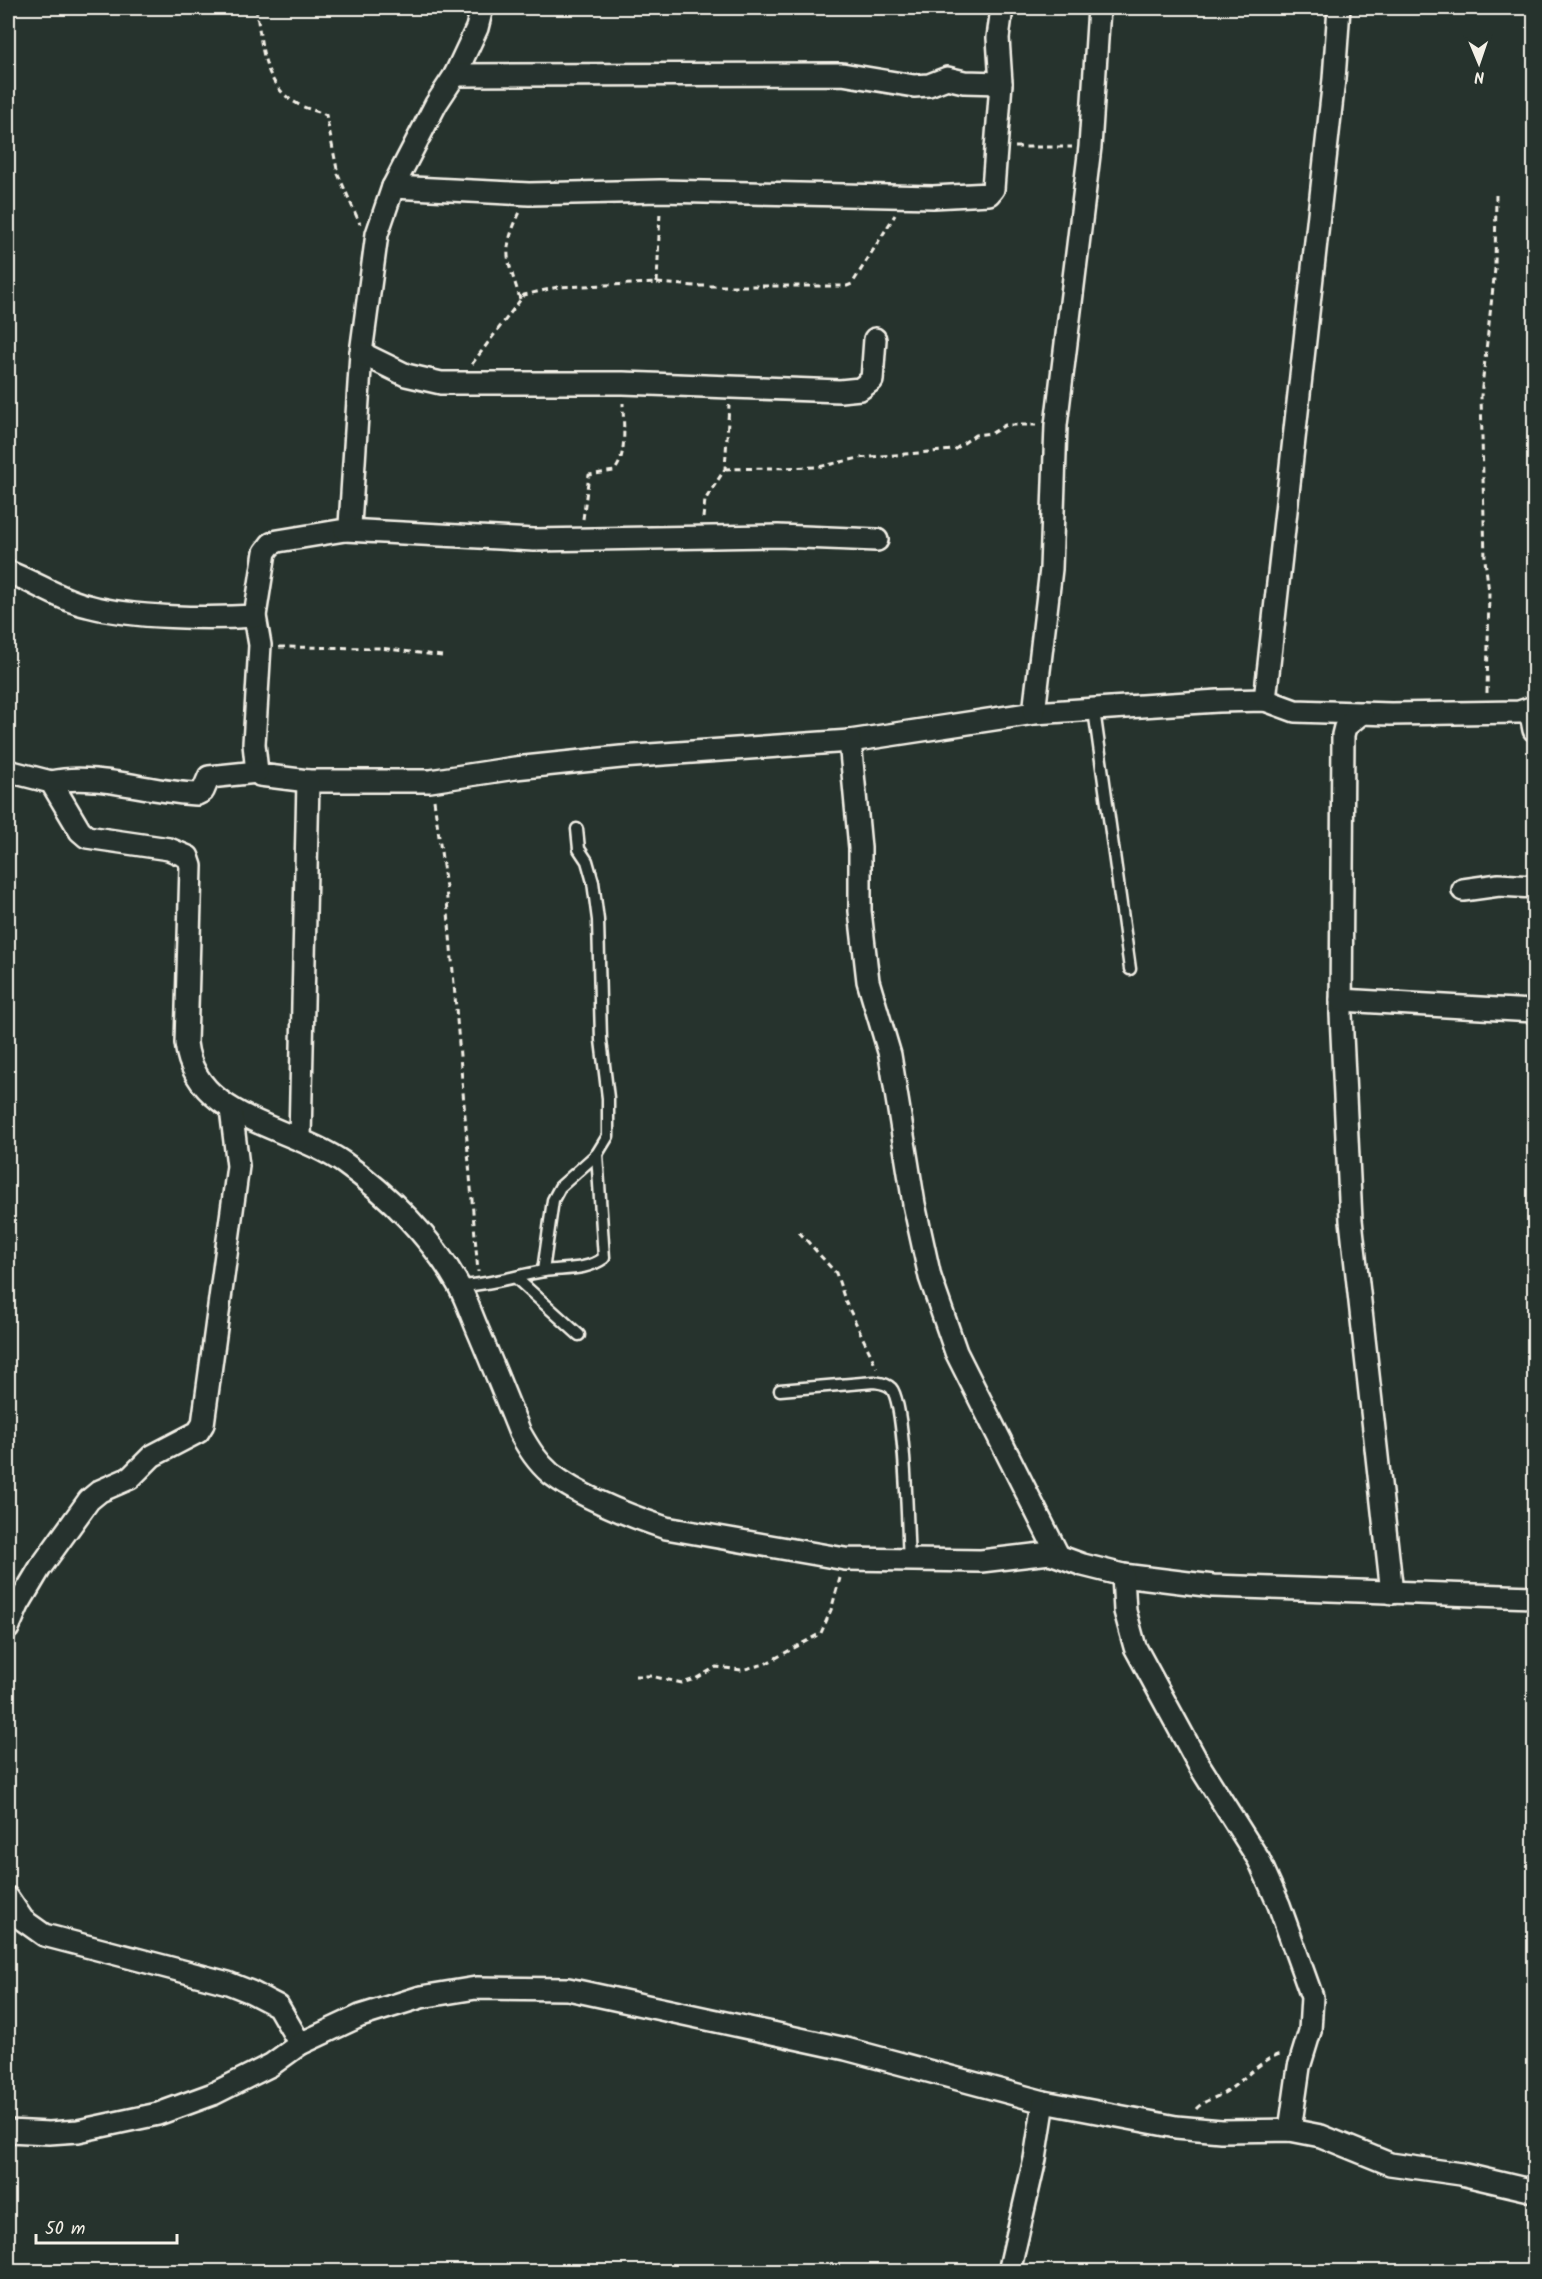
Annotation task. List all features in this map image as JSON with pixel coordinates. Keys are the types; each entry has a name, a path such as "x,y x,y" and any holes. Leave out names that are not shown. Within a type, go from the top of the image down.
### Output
{"street":[{"path":"345,530 352,518 361,353 372,255 393,187 436,104 455,75 477,28 482,8"},
{"path":"393,187 529,194 660,191 989,194 993,189 1001,82 998,38 1002,8"},
{"path":"1035,713 1051,569 1056,425 1090,147 1099,8"},
{"path":"1265,700 1334,79 1339,8"},
{"path":"455,75 842,74 914,86 951,78 964,82 1001,82"},
{"path":"361,353 425,381 623,383 840,391 860,389 872,380 875,339"},
{"path":"877,540 778,536 581,541 345,530 271,544 266,552 255,616 260,645 254,744 257,772 261,776 308,781 430,781 515,768 621,757 850,741 1035,713 1170,703 1265,700 1295,711 1362,713 1486,713 1532,708 1534,730"},
{"path":"8,572 37,583 69,600 103,609 213,617 255,616"},
{"path":"1362,713 1345,727 1343,735 1341,1000 1351,1220 1392,1593"},
{"path":"850,741 860,848 860,911 868,981 890,1055 914,1204 930,1277 960,1360 1057,1553"},
{"path":"8,771 51,782 91,781 197,794 203,791 209,777 257,772"},
{"path":"300,1138 308,781"},
{"path":"51,782 80,831 87,837 169,849 184,854 190,861 185,1011 188,1060 195,1076 208,1093 240,1115 300,1138 364,1178 469,1286 520,1433 532,1454 551,1474 640,1519 666,1528 845,1559 981,1561 1057,1553 1083,1565 1123,1575 1213,1586 1534,1597"},
{"path":"1463,890 1499,885 1534,887"},
{"path":"1341,1000 1534,1011"},
{"path":"8,1628 18,1605 40,1568 89,1500 100,1491 130,1478 152,1456 198,1432 202,1424 238,1166 231,1108"},
{"path":"1123,1575 1125,1611 1136,1647 1199,1765 1259,1860 1279,1905 1312,1996 1311,2020 1299,2067 1290,2130"},
{"path":"8,1899 23,1920 44,1935 228,1983 270,2000 278,2006 300,2044"},
{"path":"8,2131 49,2133 78,2131 158,2114 213,2094 271,2065 300,2044 360,2016 421,1997 476,1989 568,1989 846,2049 1044,2102 1181,2128 1221,2131 1290,2130 1322,2136 1390,2164 1461,2174 1534,2191"},
{"path":"1009,2271 1035,2159 1044,2102"}],"lane":[{"path":"1094,710 1130,969"},
{"path":"543,1271 553,1200 560,1186 597,1154 608,1136 608,1098 601,1040 600,952 593,882 587,861 579,849 577,829"},
{"path":"469,1286 543,1271 575,1269 597,1262 605,1255 597,1154"},
{"path":"516,1278 579,1335"},
{"path":"780,1390 884,1383 892,1389 897,1399 909,1560"}],"path":[{"path":"256,8 268,74 278,90 297,104 326,115 338,174 361,226"},
{"path":"996,146 1090,147"},
{"path":"657,283 660,191"},
{"path":"520,299 510,274 507,254 515,223 529,194"},
{"path":"458,382 503,326 524,295 558,286 657,283 696,286 847,286 852,284 909,195"},
{"path":"1486,713 1489,592 1485,560 1481,396 1495,269 1496,195"},
{"path":"581,541 589,475 614,471 618,466 623,429 623,383"},
{"path":"690,538 702,531 705,500 725,469 729,388"},
{"path":"725,469 818,467 860,458 954,450 975,435 992,433 1005,425 1056,425"},
{"path":"260,645 381,648 442,656"},
{"path":"430,781 446,888 469,1286"},
{"path":"799,1232 836,1273 845,1300 884,1383"},
{"path":"635,1676 651,1676 681,1683 695,1680 716,1667 741,1670 765,1664 820,1633 831,1610 845,1559"},
{"path":"1181,2128 1198,2106 1224,2093 1268,2059 1305,2048"}]}
